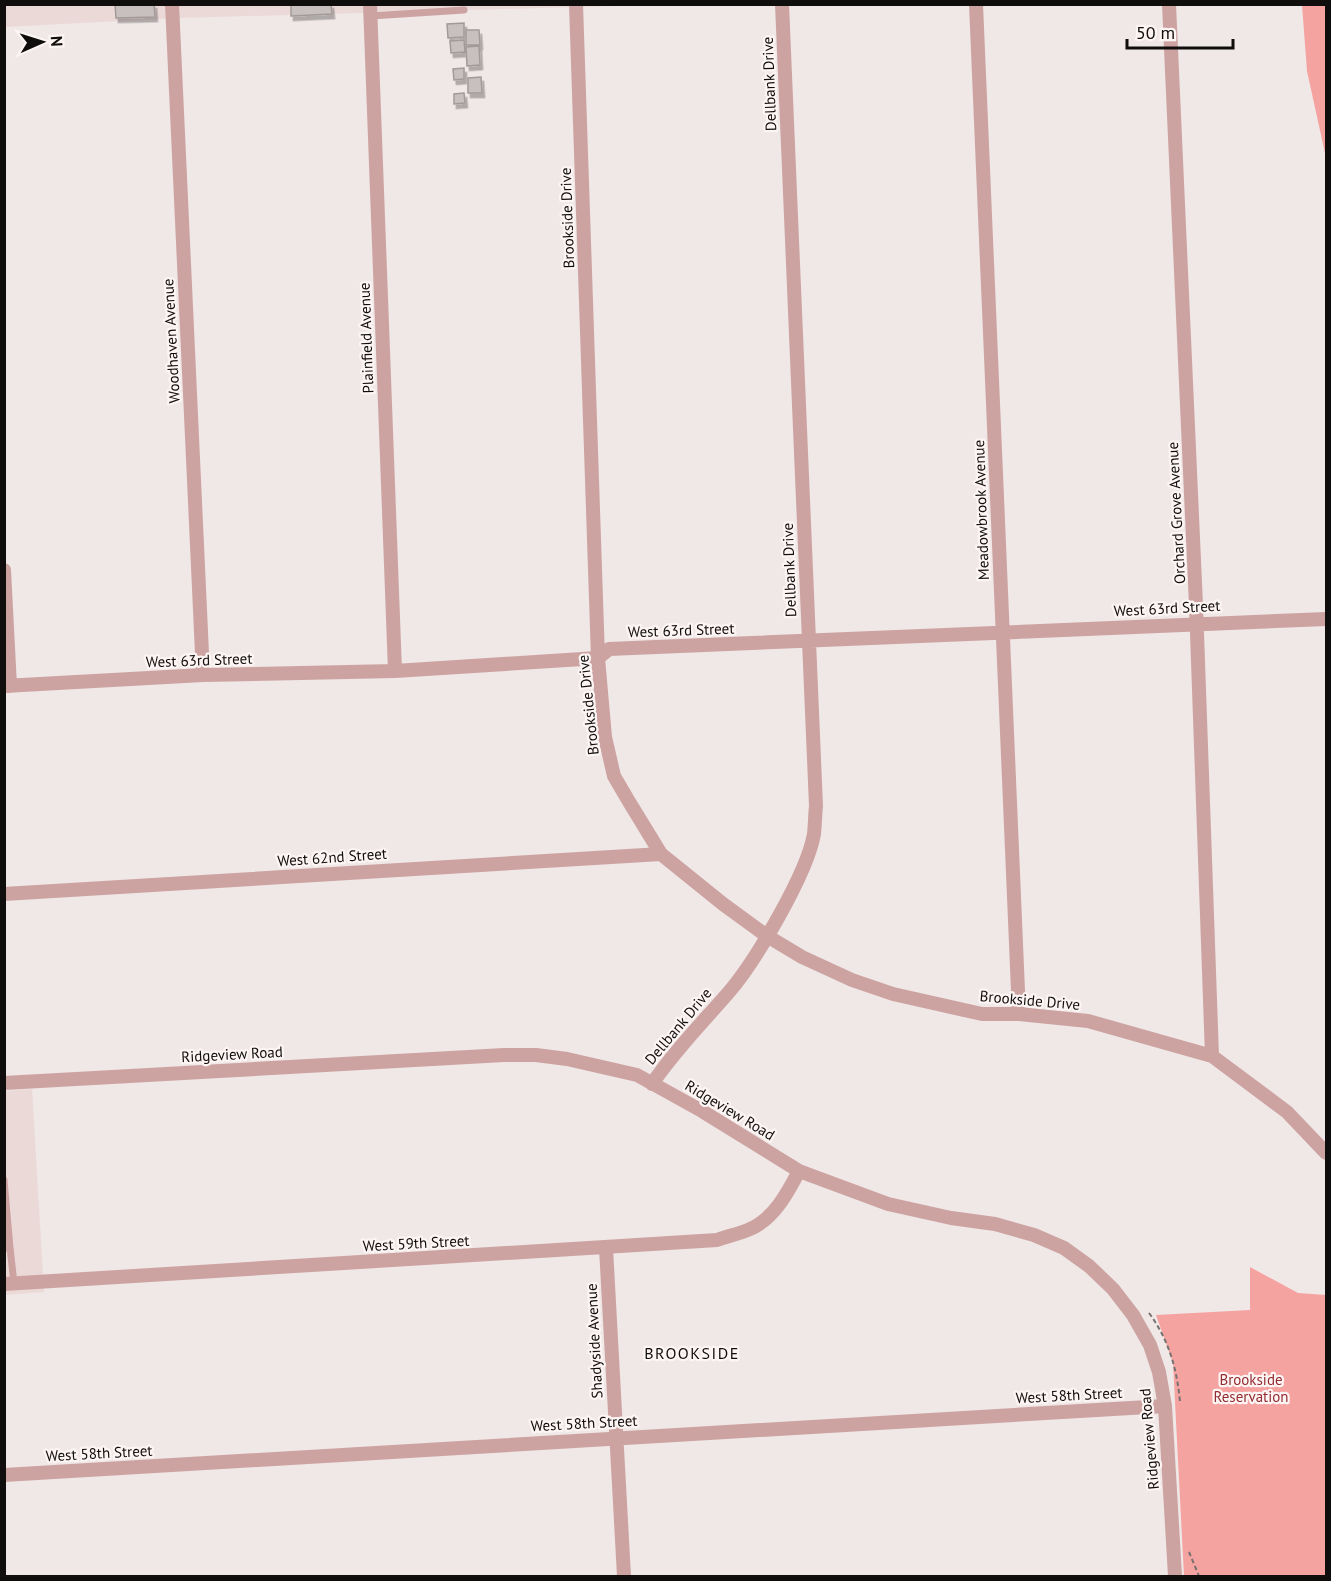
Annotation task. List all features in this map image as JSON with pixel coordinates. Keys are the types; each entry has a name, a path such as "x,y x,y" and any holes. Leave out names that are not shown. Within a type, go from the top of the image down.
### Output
{"street":[{"name":"Woodhaven Avenue","path":"172,4 202,675"},
{"name":"Brookside Drive","path":"576,4 598,658 605,736 614,776 661,854 767,936 802,957 852,980 893,994 982,1014 1019,1014 1088,1021 1212,1056 1287,1112 1326,1153"},
{"name":"Dellbank Drive","path":"652,1084 695,1028 731,990 767,936 795,884 814,835 816,806 782,4"},
{"name":"Meadowbrook Avenue","path":"976,4 1019,1014"},
{"name":"Orchard Grove Avenue","path":"1169,4 1197,623 1212,1056"},
{"name":"Plainfield Avenue","path":"370,10 395,670"},
{"path":"4,570 7,686"},
{"name":"West 63rd Street","path":"7,686 202,675 395,670 598,658 609,649 1326,619"},
{"name":"West 62nd Street","path":"4,894 661,854"},
{"name":"Ridgeview Road","path":"4,1083 480,1057 536,1055 567,1059 631,1074 652,1084 799,1171 888,1204 951,1218 995,1224 1034,1235 1064,1248 1089,1266 1113,1289 1133,1315 1150,1345 1159,1372 1165,1406 1174,1576"},
{"name":"West 59th Street","path":"9,1284 606,1248 717,1239 752,1229 769,1215 783,1200 799,1171"},
{"name":"Shadyside Avenue","path":"606,1248 624,1576"},
{"name":"West 58th Street","path":"4,1475 1165,1406"}],"lane":[{"path":"370,10 464,10"},
{"path":"4,1180 9,1284"}],"shaded area":[{"path":"4,5 650,5 178,18 5,27"},
{"path":"32,1089 44,1292 5,1295 4,1091"}],"green space":[{"path":"1302,5 1326,5 1326,158 1307,71"},
{"name":"Brookside Reservation","path":"1250,1267 1298,1293 1326,1295 1326,1576 1184,1576 1173,1363 1156,1315 1250,1310"}],"building":[{"path":"115,4 154,4 155,17 116,18"},
{"path":"291,4 331,4 332,14 291,16"},
{"path":"464,23 464,37 448,38 447,24"},
{"path":"466,30 479,30 480,45 466,45"},
{"path":"464,40 465,52 451,53 450,41"},
{"path":"479,46 480,65 467,66 466,47"},
{"path":"464,68 464,79 454,80 453,69"},
{"path":"481,77 482,93 468,93 468,78"},
{"path":"464,93 465,103 454,104 454,94"}],"district":[{"name":"BROOKSIDE","path":"692,1353"}]}
